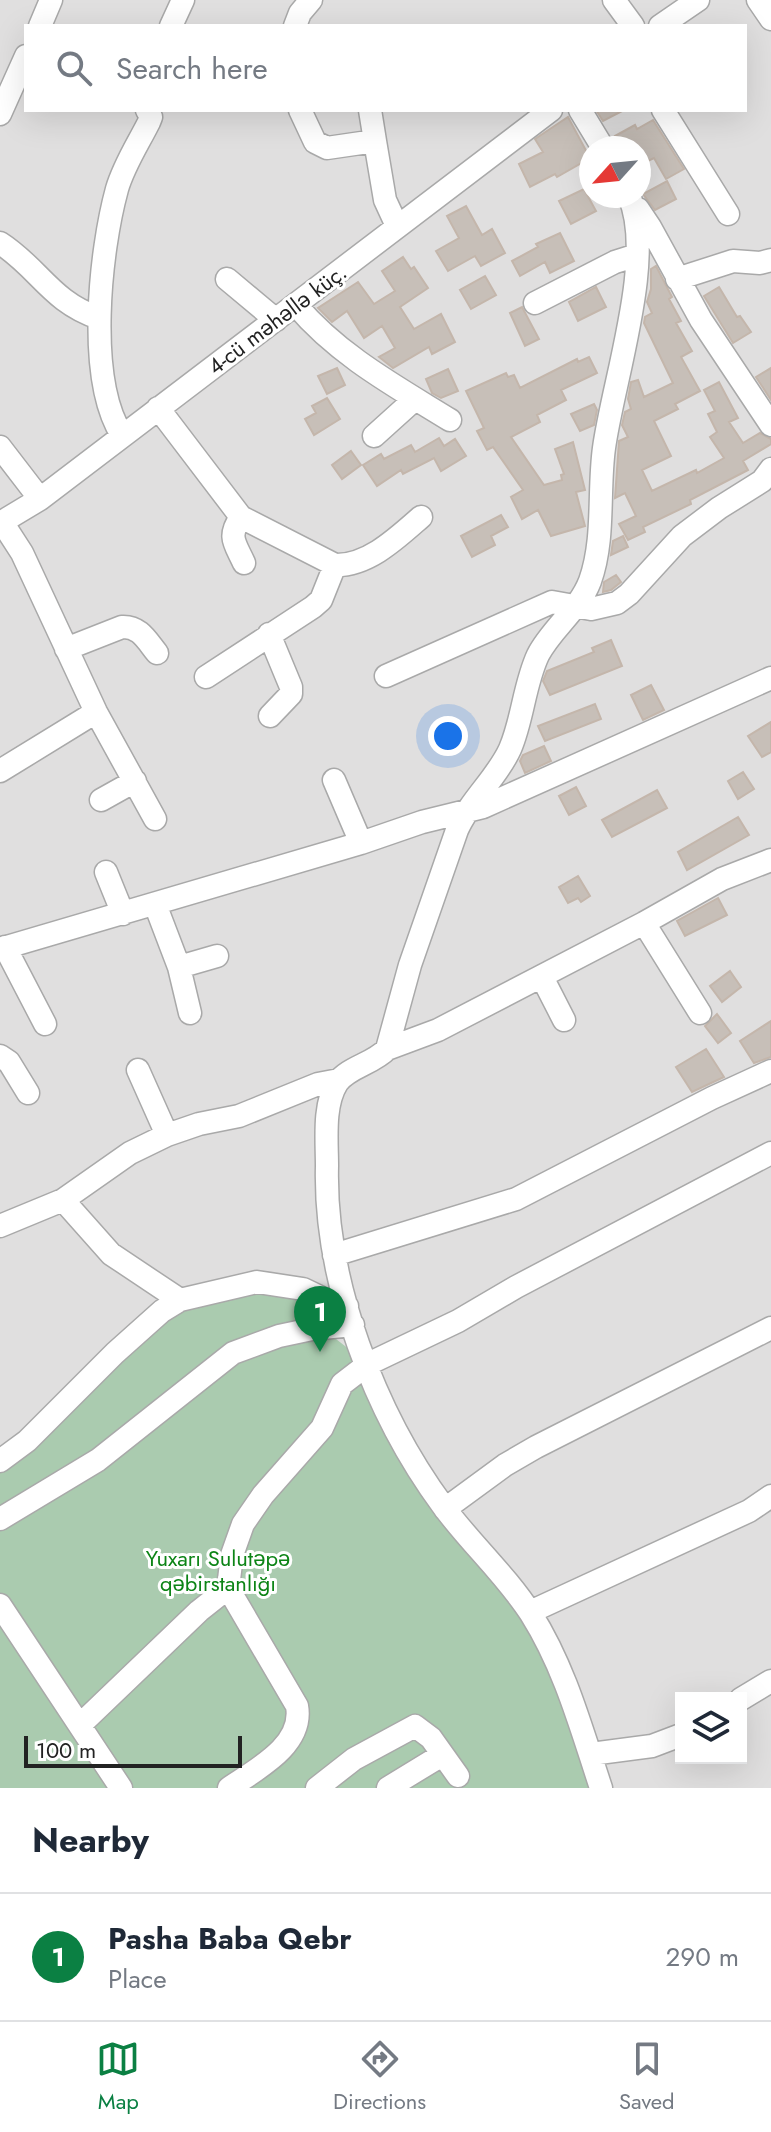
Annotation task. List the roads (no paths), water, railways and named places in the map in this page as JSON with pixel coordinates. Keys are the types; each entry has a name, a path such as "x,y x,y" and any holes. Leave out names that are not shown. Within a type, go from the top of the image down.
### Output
{"street":[{"path":"41,24 51,0"},
{"path":"172,24 183,0"},
{"path":"296,24 311,0"},
{"path":"614,0 632,24"},
{"path":"663,24 698,0"},
{"path":"758,0 771,19"},
{"path":"0,114 24,60"},
{"path":"122,435 111,414 104,383 99,318 101,286 116,195 123,173 151,117 148,112"},
{"path":"301,112 315,142 327,148 375,141"},
{"path":"370,112 385,200 397,226"},
{"name":"4-cü məhəllə küç.","path":"1,523 40,499 548,112"},
{"path":"581,112 596,136"},
{"path":"664,112 728,214"},
{"path":"387,1049 410,965 448,853 466,812 510,749 539,654 577,607 596,562 604,448 629,324 637,255 637,232 632,208"},
{"path":"637,208 677,279 771,425"},
{"path":"0,243 23,259 61,299 80,312 99,318"},
{"path":"535,303 615,262 637,255"},
{"path":"677,279 733,261 760,263 771,260"},
{"path":"227,279 276,320"},
{"path":"296,305 313,326 357,362 450,420"},
{"path":"374,436 415,399"},
{"path":"158,408 241,517 335,565 348,566 360,562 421,517"},
{"path":"0,447 40,499"},
{"path":"386,676 540,605 560,601 577,607 603,608 617,603 682,536 762,481 771,469"},
{"path":"241,517 233,528 232,537 244,563"},
{"path":"1,523 22,553 96,712 155,819"},
{"path":"206,677 321,600 335,565"},
{"path":"66,649 122,627 130,627 139,631 157,653"},
{"path":"269,634 291,687 291,694 270,716"},
{"path":"45,1024 3,948 361,843 422,822 466,812 512,795 771,678"},
{"path":"0,771 96,712"},
{"path":"334,780 361,843"},
{"path":"101,800 135,781"},
{"path":"2,1222 63,1200 130,1153 167,1135 199,1124 239,1116 318,1084 339,1080 387,1049 438,1030 768,857"},
{"path":"106,872 123,914"},
{"path":"155,904 179,967 190,1013"},
{"path":"644,923 700,1013"},
{"path":"179,967 217,956"},
{"path":"542,977 564,1020"},
{"path":"0,1056 9,1062 28,1093"},
{"path":"138,1070 167,1135"},
{"path":"334,1255 516,1199 771,1071"},
{"path":"339,1080 329,1104 328,1204 334,1255 350,1315 368,1364 387,1411 414,1463 445,1509 530,1612 560,1670 601,1788"},
{"path":"229,1788 273,1758 291,1738 300,1720 297,1706 228,1588 232,1555 243,1524 263,1495 322,1428 342,1384 368,1364 458,1321 516,1287 771,1153"},
{"path":"63,1200 111,1254 180,1300"},
{"path":"0,1461 27,1441 115,1353 162,1311 180,1300 257,1282 303,1289 350,1315"},
{"path":"0,1519 98,1460 233,1353 350,1315"},
{"path":"445,1509 505,1465 536,1447 771,1328"},
{"path":"530,1612 749,1511 771,1496"},
{"path":"80,1725 199,1611 228,1588"},
{"path":"0,1607 121,1788"},
{"path":"747,1695 771,1681"},
{"path":"317,1788 354,1759 415,1726 431,1738 458,1776"},
{"path":"591,1754 652,1746 675,1737"},
{"path":"388,1788 442,1755"}],"place":[{"name":"Pasha Baba Qebr","path":"320,1352"}],"park label":[{"name":"Yuxarı Sulutəpə qəbirstanlığı","path":"218,1570"}]}
